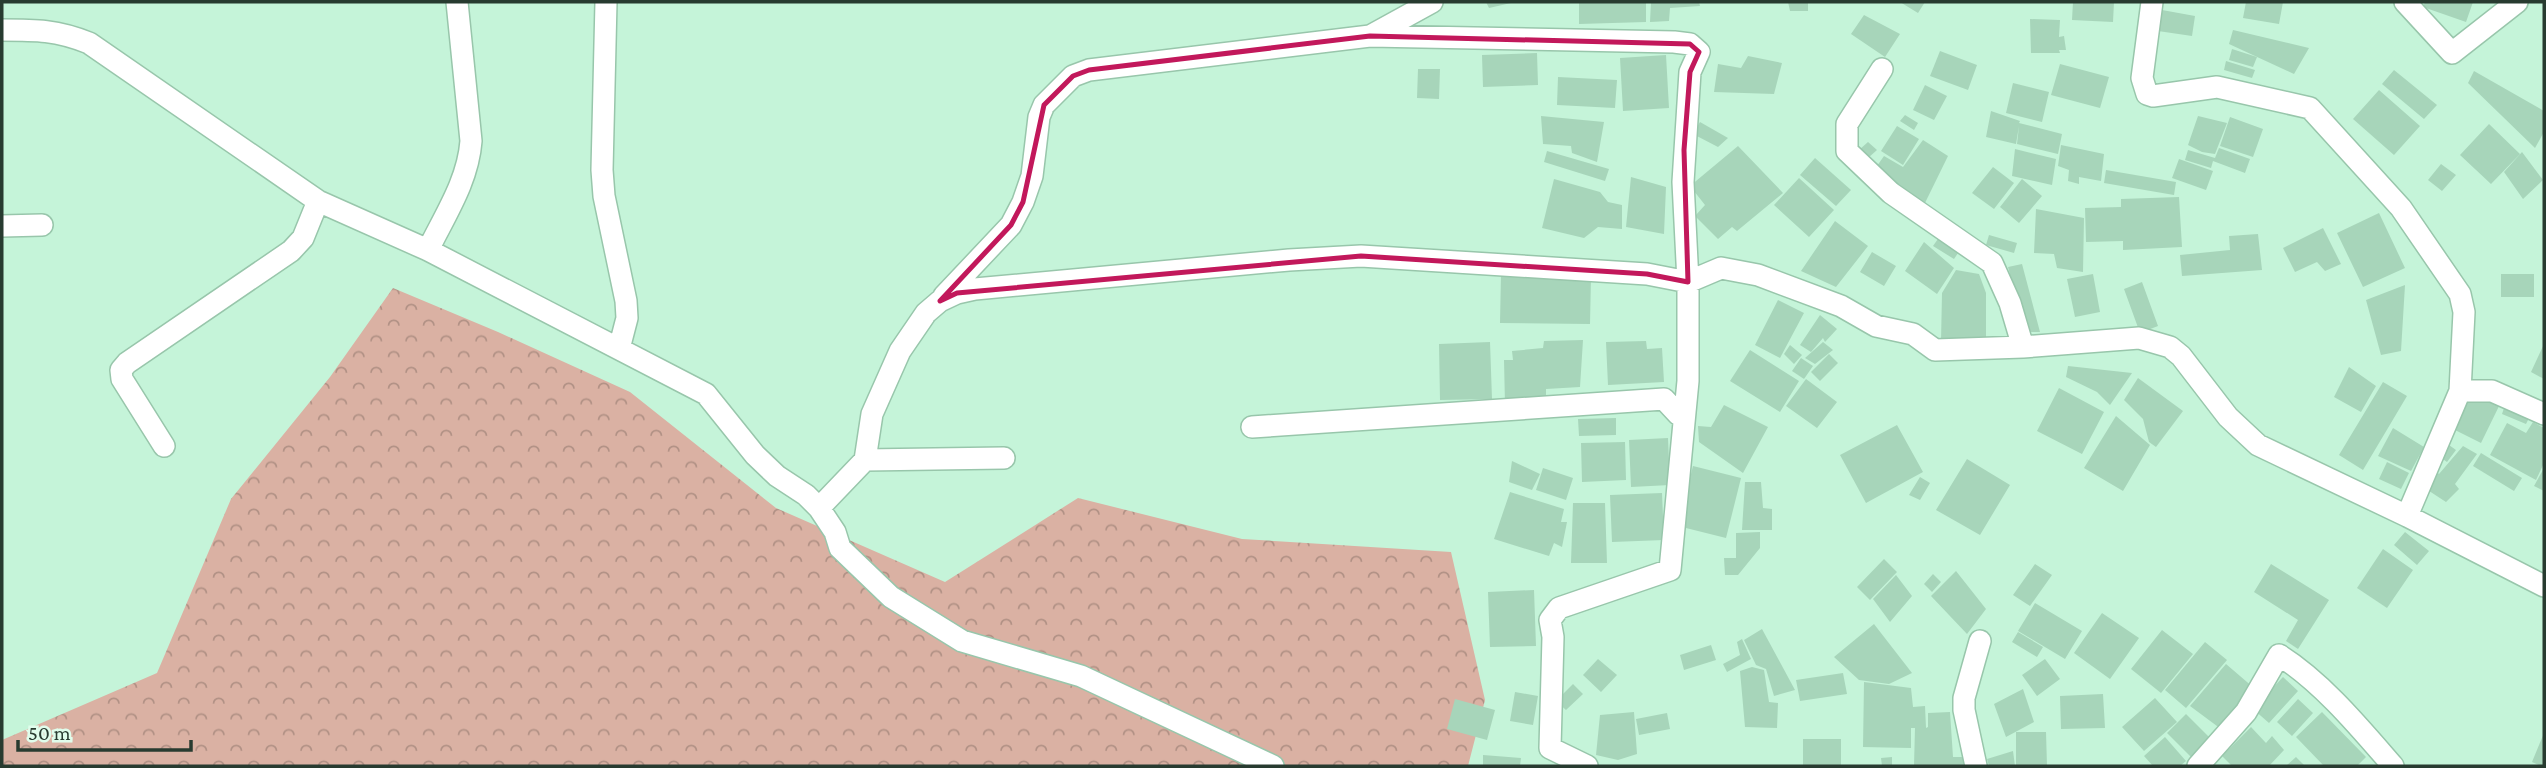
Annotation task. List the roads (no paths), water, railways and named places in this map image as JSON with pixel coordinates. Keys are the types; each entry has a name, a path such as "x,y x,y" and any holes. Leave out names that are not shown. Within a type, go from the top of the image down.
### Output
{"street":[{"path":"428,250 470,160 471,141 457,2"},
{"path":"606,2 602,170 604,196 626,301 627,318 619,349"},
{"path":"1370,36 1432,2"},
{"path":"2152,2 2142,78 2147,94 2153,96 2217,87 2310,108 2401,208 2463,302 2460,391 2407,516"},
{"path":"2405,2 2452,53 2517,2"},
{"path":"2,30 43,29 89,43 317,201 428,250 706,394 755,455 776,476 806,495 819,508 835,532 840,548 891,597 962,641 1081,676 1273,766"},
{"path":"819,508 865,460 872,414 900,351 926,313 1011,225 1032,176 1039,117 1044,105 1073,76 1089,70 1370,36 1690,44 1699,52 1690,72 1684,150 1688,381 1670,569 1559,608 1550,620 1553,637 1550,748 1587,766"},
{"path":"1882,69 1847,124 1847,151 1891,193 1992,263 2010,303 2023,347"},
{"path":"164,446 122,379 121,370 127,363 291,251 303,238 317,201"},
{"path":"2,226 42,225"},
{"path":"940,300 975,289 1289,260 1362,256 1647,274 1688,282 1721,268 1758,275 1841,306 1875,326 1913,334 1935,350 2023,347 2139,338 2170,347 2181,356 2228,417 2258,445 2407,516 2544,586"},
{"path":"2460,391 2492,391 2544,414"},
{"path":"1252,427 1664,399 1678,414 1685,412"},
{"path":"865,460 1004,458"},
{"path":"1976,766 1964,698 1980,641"},
{"path":"2198,766 2246,712 2279,655 2298,667 2316,684 2385,764"}]}
